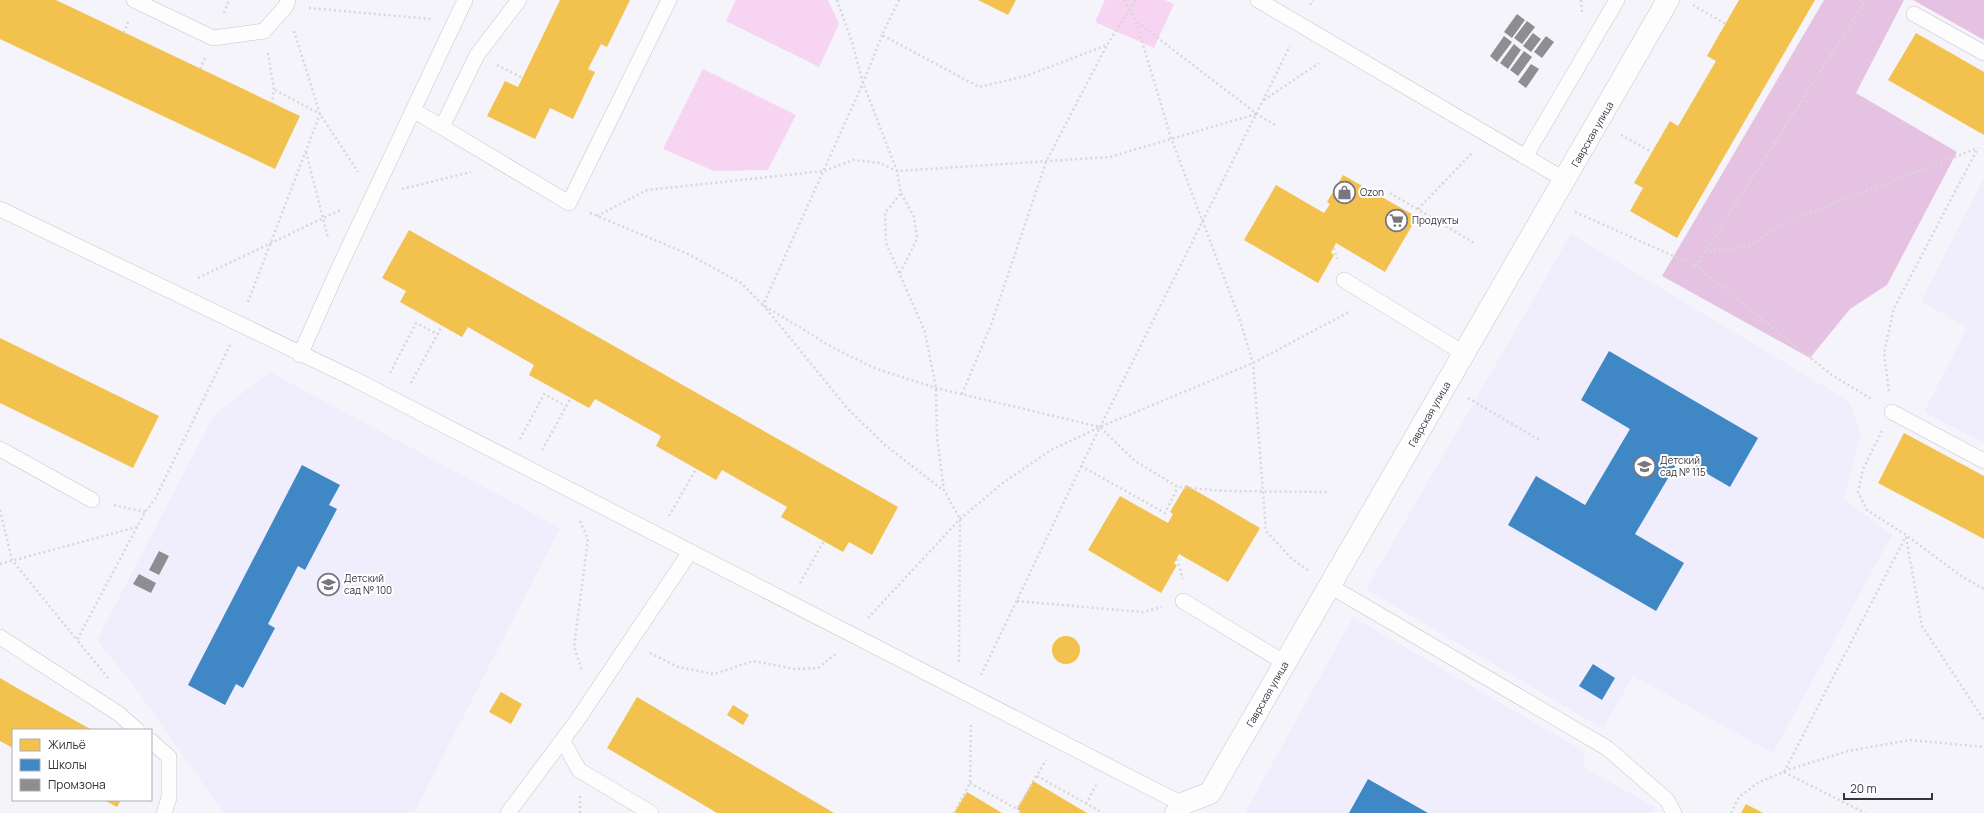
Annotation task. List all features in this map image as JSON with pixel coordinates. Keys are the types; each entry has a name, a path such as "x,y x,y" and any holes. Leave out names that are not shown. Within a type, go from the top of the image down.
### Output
{"street":[{"name":"Гаврская улица","path":"1179,809 1210,793 1553,202 1668,0"}],"lane":[{"path":"134,0 213,38 264,31 287,3"},
{"path":"300,354 336,272 465,0"},
{"path":"442,127 477,55 519,0"},
{"path":"413,110 569,203 669,0"},
{"path":"1258,0 1565,180"},
{"path":"1525,156 1617,0"},
{"path":"1914,14 1984,53"},
{"path":"0,209 172,290 240,325 380,392 1057,740 1179,809"},
{"path":"1344,280 1464,354"},
{"path":"1892,412 1984,461"},
{"path":"0,449 92,500"},
{"path":"508,813 563,741 690,552"},
{"path":"1330,586 1607,748 1667,800 1674,813"},
{"path":"1183,601 1285,663"},
{"path":"0,637 119,714 136,729"},
{"path":"563,741 579,770 651,813"},
{"path":"152,742 169,756 168,798 164,813"}],"path":[{"path":"836,0 852,42 863,83 897,171 901,193 914,217 917,239 900,273"},
{"path":"763,305 863,83 882,35 899,0"},
{"path":"1124,0 1136,21 1257,114 1275,125"},
{"path":"962,394 991,325 1046,162 1108,45 1136,0"},
{"path":"1696,266 1866,0"},
{"path":"372,195 320,114 287,3 455,22"},
{"path":"1690,3 1726,24"},
{"path":"1136,21 1171,138 1239,317 1253,363 1266,531 1292,559"},
{"path":"965,693 1018,601 1100,426 1203,224 1301,24"},
{"path":"264,31 274,90 272,103"},
{"path":"882,35 979,87 1026,76 1108,45"},
{"path":"1263,100 1341,49"},
{"path":"507,70 523,78"},
{"path":"274,90 320,114"},
{"path":"78,640 145,512 155,499 240,325 320,114"},
{"path":"597,216 648,190 824,171 853,160 880,163 897,171 1110,157 1257,114"},
{"path":"1598,122 1652,152"},
{"path":"1418,210 1489,135"},
{"path":"1704,252 1749,246 1786,222 1978,148 1894,308 1884,353 1892,412 1863,469 1858,492 1867,510 1962,576 1984,589"},
{"path":"306,151 336,272"},
{"path":"901,193 885,213 886,243 925,332 936,388 938,438 944,490 960,519 965,693 970,783 954,813"},
{"path":"1390,193 1476,244"},
{"path":"1553,202 1696,266 1832,374 1892,412"},
{"path":"569,203 688,254 741,283 763,305 848,410 885,445 944,490"},
{"path":"629,644 678,667 714,674 753,661 795,669 818,668 842,650 852,635 960,519 1004,482 1051,450 1100,426 1253,363 1374,298"},
{"path":"763,305 832,347 874,368 936,388 1100,426 1135,461 1178,487 1328,492"},
{"path":"380,392 416,323 437,334"},
{"path":"401,403 442,326"},
{"path":"509,459 544,394 566,406"},
{"path":"1464,396 1541,441"},
{"path":"531,470 571,398"},
{"path":"1081,466 1165,513 1178,487"},
{"path":"658,535 696,469"},
{"path":"566,488 588,539 574,647 592,699"},
{"path":"92,500 145,512"},
{"path":"0,510 12,560 111,682"},
{"path":"0,564 137,527"},
{"path":"1906,536 1922,626 1984,720"},
{"path":"1784,772 1906,536"},
{"path":"789,603 824,541"},
{"path":"1018,601 1143,612 1183,601 1187,592 1177,559"},
{"path":"970,783 1017,809 1057,740"},
{"path":"1731,813 1739,797 1759,782 1784,772 1848,751 1910,740 1984,747"},
{"path":"1784,772 1865,813"},
{"path":"1037,776 1103,813"}],"shaded area":[{"path":"736,0 828,0 839,24 819,67 726,21"},
{"path":"1105,0 1165,0 1174,4 1154,48 1095,22"},
{"path":"1824,0 1904,0 1856,93 1957,152 1887,285 1850,309 1810,358 1662,276"},
{"path":"1913,0 1984,0 1984,40"},
{"path":"703,69 796,115 768,170 714,171 663,149"},
{"path":"1984,178 1984,443 1924,412 1967,328 1921,301"},
{"name":"Детский сад № 115","path":"1571,234 1850,402 1861,433 1844,499 1892,535 1773,753 1633,676 1603,729 1366,589"},
{"name":"Детский сад № 100","path":"270,372 560,528 414,813 224,813 133,685 97,640 214,415"},
{"path":"1353,617 1585,752 1583,767 1655,807 1652,813 1245,813"}],"building: Жильё":[{"path":"0,0 56,0 300,116 275,169 0,39"},
{"path":"560,0 630,0 607,47 601,44 588,69 595,72 573,119 550,108 535,139 487,116 505,81 518,87"},
{"path":"978,0 1016,0 1008,15"},
{"path":"1739,0 1815,0 1677,238 1630,211 1643,188 1634,183 1670,121 1678,126 1716,61 1707,56"},
{"path":"1916,33 1984,72 1984,135 1888,80"},
{"path":"1343,175 1417,217 1385,272 1336,243 1331,253 1334,255 1318,283 1244,240 1276,185 1324,213 1330,204 1327,202"},
{"path":"409,230 898,507 872,555 849,542 843,552 781,517 787,507 722,470 716,480 656,446 661,436 595,399 589,408 529,375 534,365 468,327 462,337 400,302 406,291 382,278"},
{"path":"0,338 159,416 133,468 0,403"},
{"path":"1904,433 1984,476 1984,539 1878,483"},
{"path":"1186,485 1260,528 1228,582 1179,554 1174,564 1177,565 1161,593 1088,550 1120,496 1168,523 1173,514 1170,512"},
{"path":"1066,636 1076,640 1080,650 1076,660 1066,664 1056,660 1052,650 1056,640"},
{"path":"0,678 90,729 12,729 12,747 0,741"},
{"path":"501,692 522,704 511,724 489,712"},
{"path":"637,697 834,813 717,813 607,748"},
{"path":"733,705 749,715 743,725 727,715"},
{"path":"1033,781 1087,813 1019,813 1020,811 1017,809"},
{"path":"967,792 1002,813 954,813"},
{"path":"106,801 120,801 117,807"},
{"path":"1746,804 1763,813 1741,813"}],"building: Школы":[{"path":"1609,351 1758,438 1730,487 1680,458 1635,534 1684,563 1656,611 1508,525 1536,476 1585,505 1630,429 1581,400"},
{"path":"302,465 340,485 329,505 337,509 305,570 298,566 268,624 275,628 243,688 236,684 225,705 188,685"},
{"path":"1593,664 1615,678 1602,700 1579,686"},
{"path":"1368,779 1428,813 1349,813"}],"building: Промзона":[{"path":"1517,14 1525,20 1512,38 1504,32"},
{"path":"1527,21 1535,27 1522,44 1514,38"},
{"path":"1533,33 1541,39 1531,52 1523,46"},
{"path":"1504,36 1512,42 1497,62 1490,56"},
{"path":"1546,36 1554,42 1542,58 1534,52"},
{"path":"1514,44 1521,50 1508,69 1500,63"},
{"path":"1524,51 1532,57 1518,76 1510,70"},
{"path":"1531,64 1539,69 1526,88 1518,82"},
{"path":"159,551 169,556 159,575 149,570"},
{"path":"139,574 156,583 151,593 133,584"}],"place":[{"name":"Ozon","path":"1344,192"},
{"name":"Продукты","path":"1396,220"},
{"name":"Детский сад № 115","path":"1645,466"},
{"name":"Детский сад № 100","path":"328,584"}]}
